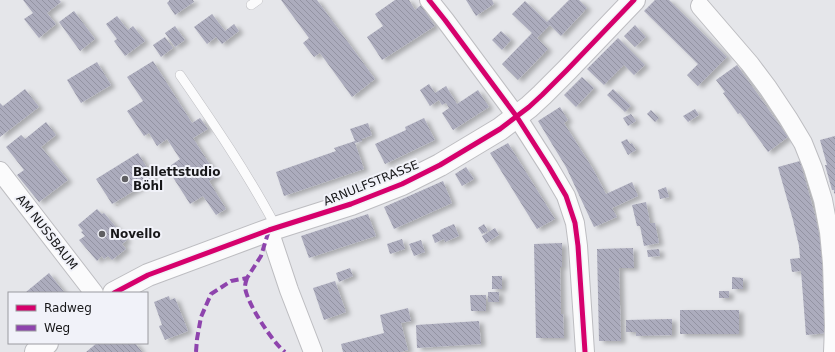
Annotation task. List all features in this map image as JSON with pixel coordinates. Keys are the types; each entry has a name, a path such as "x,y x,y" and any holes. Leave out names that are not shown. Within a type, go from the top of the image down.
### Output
{"street":[{"path":"429,0 517,117 566,196 575,223 578,246 585,352"},
{"name":"ARNULFSTRASSE","path":"116,292 148,275 272,229 351,204 402,184 440,165 517,117 542,95 634,0"},
{"path":"700,6 750,64 768,88 803,143 811,162 823,200 829,232 834,327 833,352"},
{"name":"AM NUSSBAUM","path":"0,171 93,292"},
{"path":"272,229 289,290 313,352"},
{"path":"36,352 46,344"}],"lane":[{"path":"180,75 229,146 267,210 272,229"}],"path":[{"path":"117,206 118,201"}],"building":[{"path":"23,0 59,0 61,2 47,13 56,24 39,38 24,19 33,13"},
{"path":"169,0 193,0 194,2 175,15 167,3"},
{"path":"281,0 317,0 375,79 352,97 320,53 314,57 303,43 309,38"},
{"path":"395,0 409,0 415,10 421,5 435,26 382,60 367,37 383,26 375,14"},
{"path":"466,0 492,0 494,4 476,16"},
{"path":"569,0 579,0 587,8 561,36 550,25 537,38 548,49 518,80 502,64 532,33 512,14 525,1 547,22"},
{"path":"655,0 669,0 727,57 698,86 687,75 698,64 644,11"},
{"path":"74,11 95,39 80,51 59,22"},
{"path":"212,14 225,31 234,24 239,31 222,44 216,37 207,44 194,27"},
{"path":"117,16 128,30 133,26 145,41 125,56 114,41 117,39 106,24"},
{"path":"635,25 646,37 635,47 624,36"},
{"path":"175,26 185,40 175,47 165,33"},
{"path":"501,31 511,40 502,50 492,40"},
{"path":"165,37 173,48 161,57 153,45"},
{"path":"618,38 645,65 634,75 624,65 604,85 587,69"},
{"path":"153,61 192,123 200,118 208,129 193,138 217,176 209,181 226,209 216,215 203,196 190,204 167,168 180,159 167,139 157,146 149,133 144,136 127,111 143,101 127,77"},
{"path":"97,62 111,85 81,103 67,80"},
{"path":"737,65 788,137 768,152 740,113 738,114 716,80"},
{"path":"582,77 594,88 576,107 564,95"},
{"path":"429,84 435,93 446,86 457,104 478,90 489,107 453,130 442,113 449,108 446,103 442,105 439,100 430,106 420,90"},
{"path":"25,89 39,107 0,137 0,103 3,106"},
{"path":"613,89 631,106 625,112 607,95"},
{"path":"560,107 568,120 564,123 593,169 606,194 632,182 638,196 612,208 617,217 594,227 566,167 538,121"},
{"path":"695,109 699,115 688,122 683,116"},
{"path":"651,110 659,118 655,122 647,114"},
{"path":"631,114 636,121 628,126 623,118"},
{"path":"424,118 435,140 385,164 375,144 406,130 405,127"},
{"path":"46,122 56,135 41,147 68,180 39,202 17,175 24,170 6,147 21,135 25,139"},
{"path":"368,123 372,135 355,143 364,169 284,196 276,172 336,151 334,148 355,141 350,129"},
{"path":"835,136 834,194 825,165 827,165 820,140"},
{"path":"627,139 630,144 632,143 636,150 628,155 621,142"},
{"path":"508,143 555,219 537,229 490,153"},
{"name":"Ballettstudio Böhl","path":"138,153 154,179 112,204 96,179"},
{"path":"800,161 821,243 828,333 806,335 801,271 792,272 790,259 800,258 799,246 778,167"},
{"path":"466,167 474,179 462,186 455,174"},
{"path":"443,181 452,203 394,229 384,207"},
{"path":"666,187 669,197 660,199 658,190"},
{"path":"646,202 650,223 655,223 659,243 644,246 640,226 637,226 632,205"},
{"name":"Novello","path":"97,209 102,214 104,213 127,240 122,244 126,249 112,260 108,256 104,259 102,256 97,261 79,240 85,236 81,232 83,231 78,225"},
{"path":"368,214 376,236 309,258 301,236"},
{"path":"454,224 459,236 445,242 444,239 435,243 432,235"},
{"path":"484,224 488,231 482,234 478,228"},
{"path":"495,228 499,235 486,243 482,236"},
{"path":"402,239 405,249 390,254 387,244"},
{"path":"421,240 425,252 414,256 409,244"},
{"path":"562,243 562,267 560,267 561,314 563,314 564,338 536,338 534,244"},
{"path":"633,248 634,268 619,268 621,341 599,341 597,249"},
{"path":"659,249 660,256 648,257 647,250"},
{"path":"350,268 353,276 339,282 336,273"},
{"path":"49,273 64,292 26,292"},
{"path":"492,276 502,276 502,289 492,289"},
{"path":"732,277 743,278 743,289 732,289"},
{"path":"335,281 346,312 324,320 313,288"},
{"path":"719,291 729,291 729,298 719,298"},
{"path":"488,292 499,292 499,302 488,302"},
{"path":"470,295 486,295 486,311 471,311"},
{"path":"169,296 170,300 175,298 188,331 165,340 159,326 162,325 154,302"},
{"path":"408,308 411,321 401,323 408,350 401,352 343,352 341,344 384,333 380,315"},
{"path":"680,310 739,310 739,334 680,334"},
{"path":"672,319 672,335 636,336 636,332 626,332 626,320"},
{"path":"479,321 481,344 417,348 416,325"},
{"path":"96,344 136,344 142,352 86,352"}],"marked path":[{"path":"196,352 201,317 211,294 231,281 247,278 261,256 269,230"},
{"path":"247,278 245,287 255,312 267,331 285,352"}],"cycle path":[{"path":"429,0 517,117 566,196 575,223 578,246 585,352"},
{"path":"116,292 148,275 269,230 351,204 402,184 440,165 500,129 529,107 567,70 634,0"}],"place":[{"name":"Ballettstudio Böhl","path":"125,179"},
{"name":"Novello","path":"102,234"}]}
